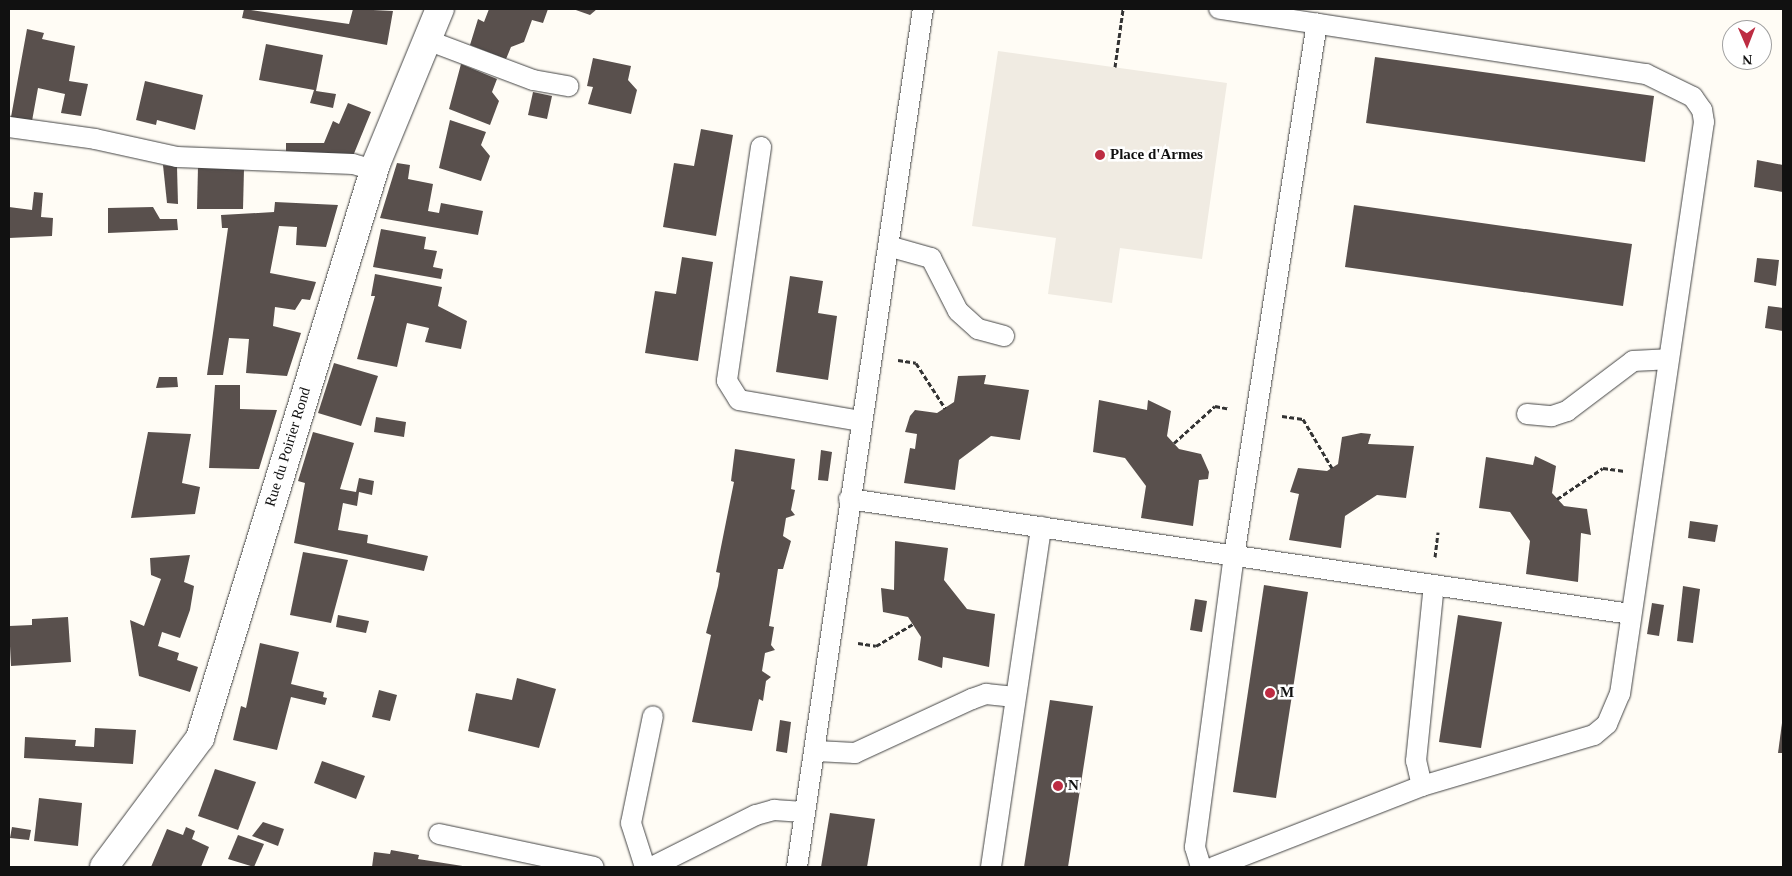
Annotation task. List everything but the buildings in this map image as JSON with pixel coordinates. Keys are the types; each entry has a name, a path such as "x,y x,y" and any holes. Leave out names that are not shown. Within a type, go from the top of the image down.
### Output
{"street":[{"name":"Rue du Poirier Rond","path":"104,867 200,738 374,170 440,9"}],"lane":[{"path":"797,867 804,812 816,751 860,421 923,9"},
{"path":"1214,867 1422,786 1594,735 1616,710 1632,614 1667,359 1704,122 1702,110 1693,97 1646,74 1219,9"},
{"path":"1201,867 1195,847 1234,556 1317,24"},
{"path":"428,40 533,80 568,86"},
{"path":"9,127 95,140 177,157 353,164 374,170"},
{"path":"761,147 727,381 740,400 860,421"},
{"path":"888,246 931,258 958,311 978,329 1004,336"},
{"path":"1527,414 1552,416 1567,411 1633,361 1667,359"},
{"path":"850,499 1632,614"},
{"path":"991,867 1041,527"},
{"path":"1422,786 1416,761 1434,585"},
{"path":"816,751 855,753 986,694 1015,697"},
{"path":"645,867 631,823 653,716"},
{"path":"652,867 756,815 774,810 804,812"},
{"path":"439,834 594,867"}],"path":[{"path":"1114,67 1123,9"},
{"path":"893,360 916,363 946,408"},
{"path":"1174,443 1215,406 1234,410"},
{"path":"1272,415 1303,419 1332,468"},
{"path":"1557,499 1603,468 1629,471"},
{"path":"1434,564 1438,532"},
{"path":"853,642 876,646 913,624"}],"shaded area":[{"name":"Place d'Armes","path":"998,51 1227,83 1202,259 1120,248 1112,303 1048,294 1056,238 972,226"}],"place":[{"name":"Place d'Armes","path":"1100,155"},
{"name":"M","path":"1270,693"},
{"name":"N","path":"1058,786"}]}
